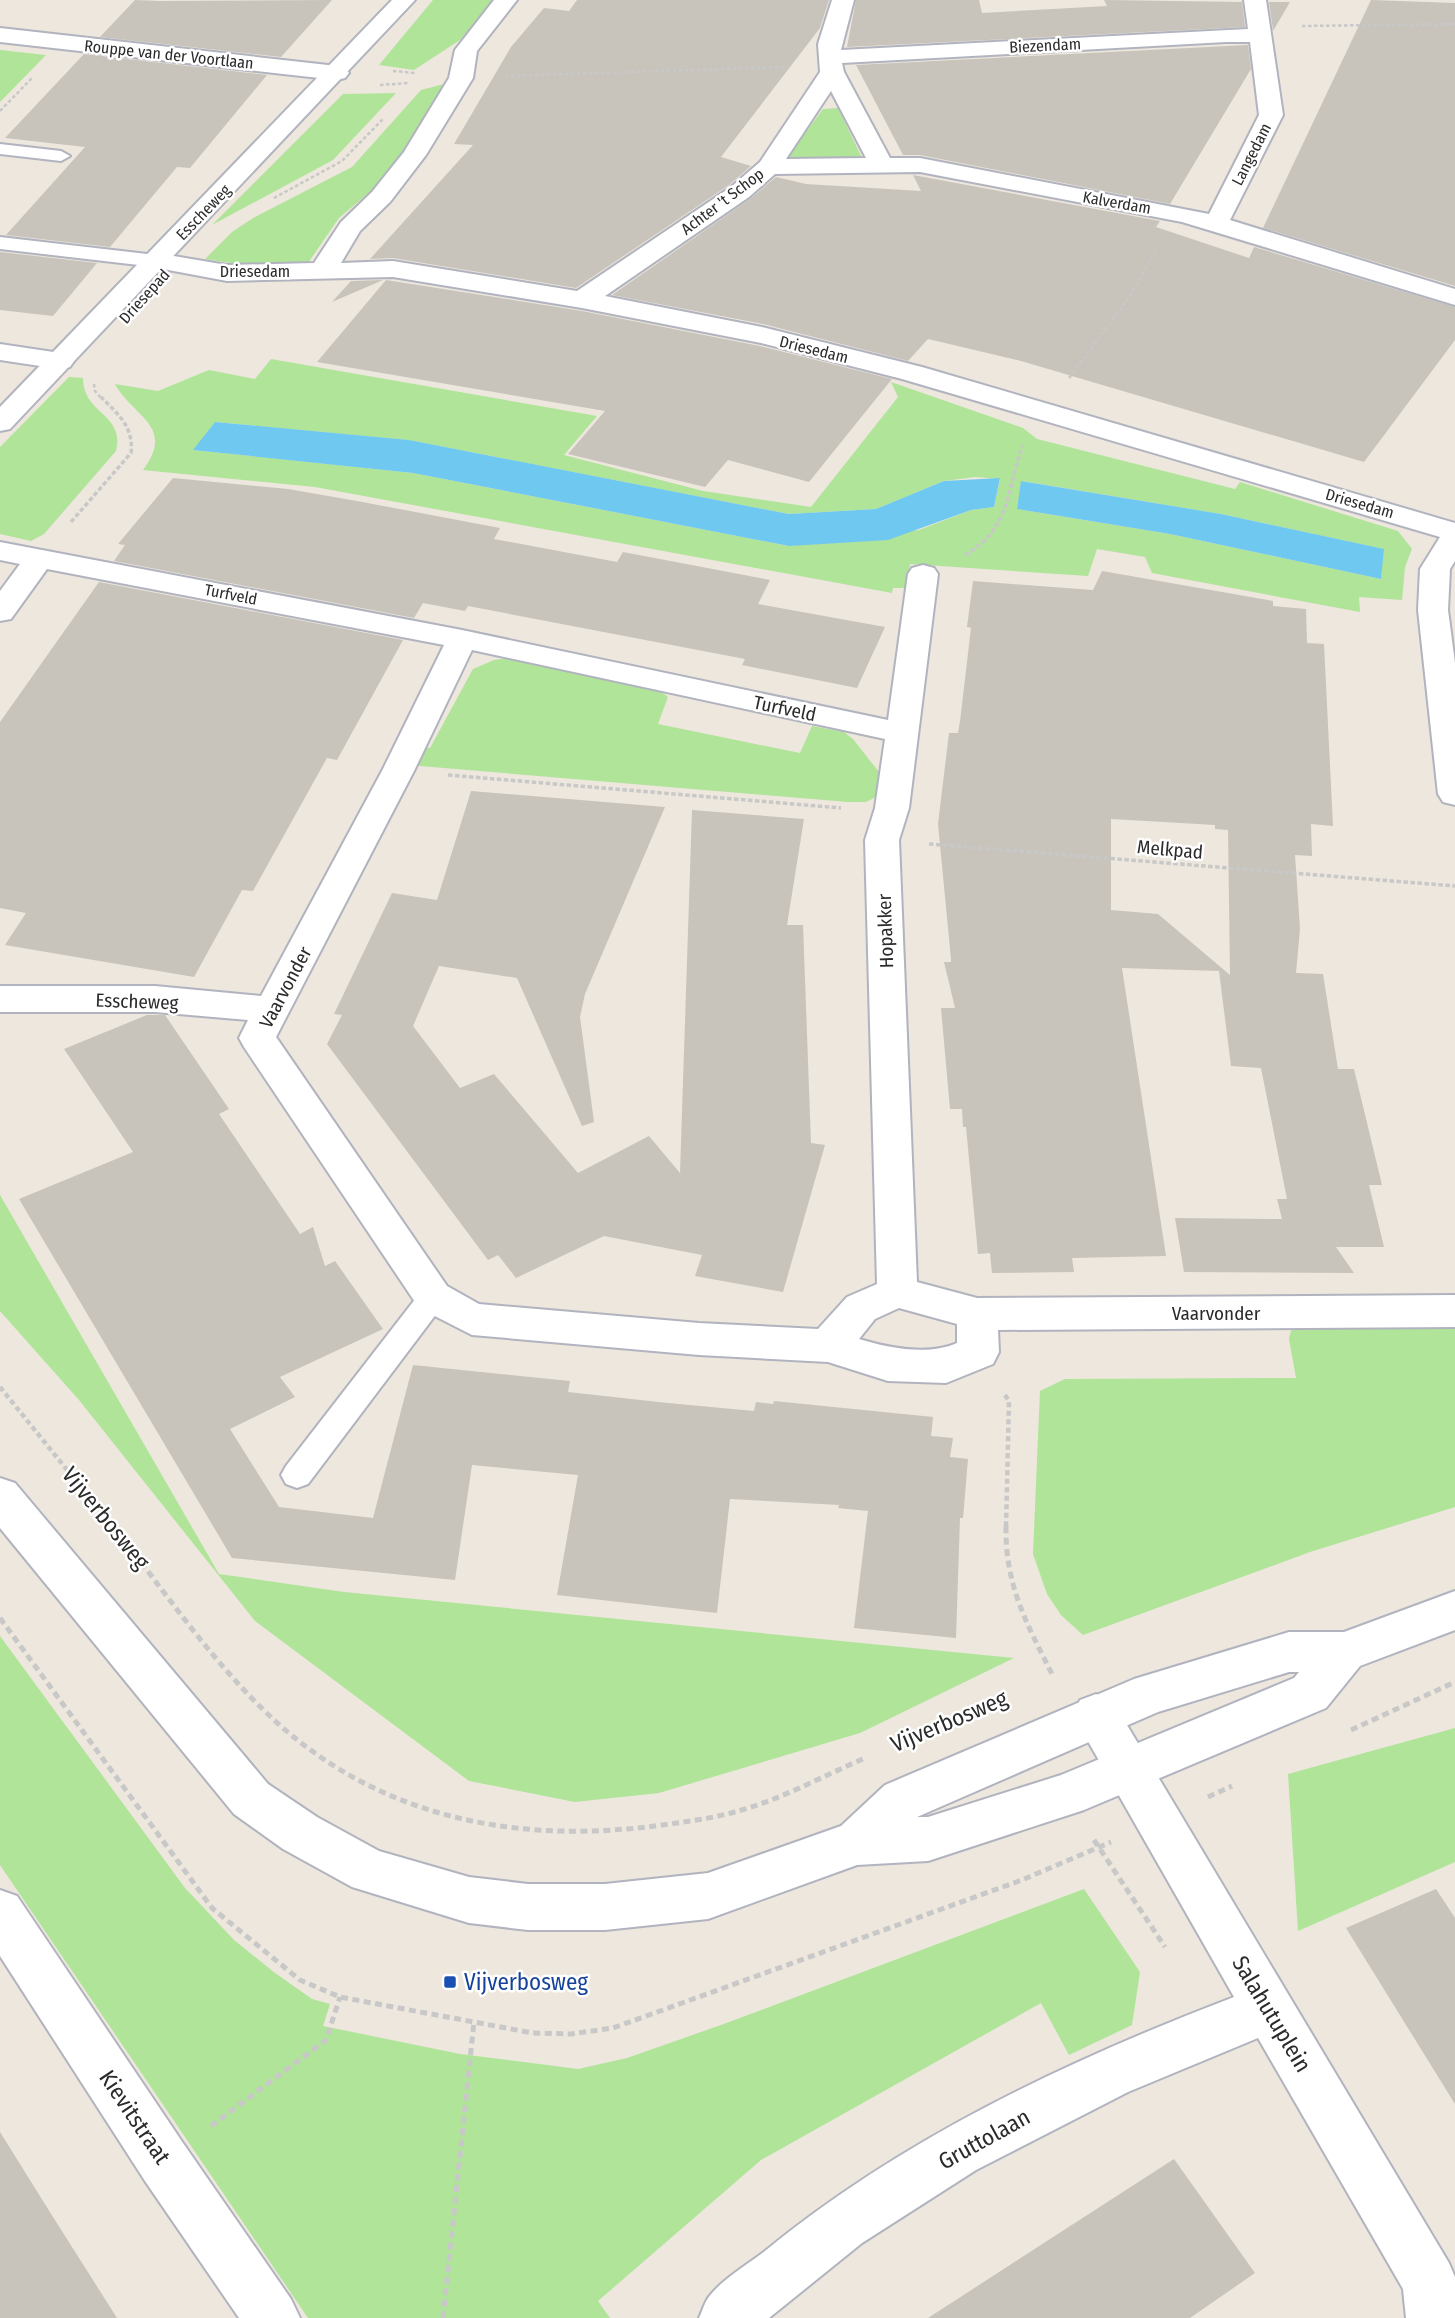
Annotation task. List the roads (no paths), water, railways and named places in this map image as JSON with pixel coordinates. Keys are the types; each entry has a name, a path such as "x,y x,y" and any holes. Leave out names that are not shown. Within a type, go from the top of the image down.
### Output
{"street":[{"name":"Esscheweg","path":"0,423 404,0"},
{"path":"323,270 350,227 381,197 414,155 461,78 466,50 506,0"},
{"name":"Achter 't Schop","path":"582,300 740,192 769,167 831,66 829,44 843,0"},
{"name":"Langedam","path":"1217,222 1271,114 1255,0"},
{"name":"Rouppe van der Voortlaan","path":"0,35 337,72"},
{"name":"Biezendam","path":"831,66 1226,35 1259,36"},
{"path":"831,66 881,163"},
{"name":"Kalverdam","path":"769,167 854,168 881,163 920,165 1186,215 1217,222 1455,297"},
{"name":"Driesedam","path":"156,261 227,273 393,270 582,300 762,335 1045,411 1455,534"},
{"path":"0,352 60,361"},
{"path":"1455,534 1435,569 1433,610 1455,794"},
{"name":"Turfveld","path":"0,551 462,639 902,733"},
{"path":"0,612 40,557"},
{"name":"Hopakker","path":"898,1292 887,824 923,574"},
{"name":"Vaarvonder","path":"462,639 399,769 257,1038 433,1297 472,1319 699,1339 828,1346 888,1364 946,1366 978,1333"},
{"name":"Esscheweg","path":"0,999 155,999 273,1010"},
{"path":"828,1346 861,1308 898,1292"},
{"name":"Vaarvonder","path":"898,1292 978,1333 1455,1311"},
{"path":"0,1496 251,1799 300,1833 369,1871 469,1900 528,1907 605,1907 708,1896 857,1843 928,1839 1067,1796 1310,1693 1344,1653"},
{"path":"857,1843 902,1800 1096,1715 1150,1694 1289,1652 1344,1653 1455,1610"},
{"name":"Salahutuplein","path":"1096,1715 1268,2009 1440,2290"},
{"name":"Kievitstraat","path":"0,1913 164,2162 272,2318"},
{"name":"Gruttolaan","path":"727,2318 794,2261 860,2212 984,2136 1176,2044 1268,2009"}],"lane":[{"path":"0,149 61,156"},
{"path":"0,243 156,261"},
{"path":"296,1475 433,1297"}],"water":[{"path":"215,422 409,440 789,514 876,509 944,481 1000,478 994,507 971,510 888,540 789,546 413,473 193,450"},
{"path":"1021,481 1221,514 1384,549 1381,579 1170,534 1017,509"}],"place":[{"name":"Vijverbosweg","path":"450,1982"}]}
